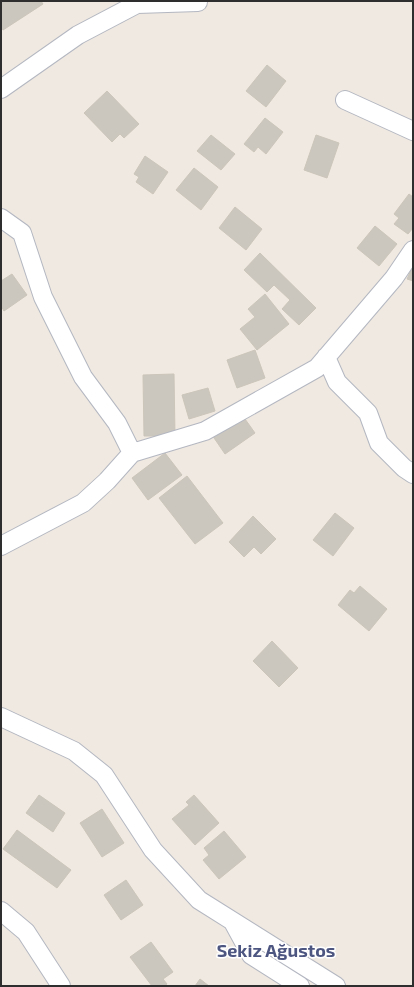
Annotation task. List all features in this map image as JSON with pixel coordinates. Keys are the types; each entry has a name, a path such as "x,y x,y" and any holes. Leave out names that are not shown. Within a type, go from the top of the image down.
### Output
{"street":[{"path":"1,89 78,35 137,4 198,2"},
{"path":"344,100 413,131"},
{"path":"1,218 22,233 43,297 80,370 117,423 132,453"},
{"path":"1,546 83,503 107,481 132,453 205,430 317,368 394,278 413,250"},
{"path":"326,356 337,382 368,413 379,443 404,468 413,474"},
{"path":"1,717 74,750 104,775 153,850 199,900 336,986"},
{"path":"1,911 26,932 61,986"},
{"path":"233,921 251,955 300,986"}],"building":[{"path":"1,1 41,1 43,4 3,30 1,27"},
{"path":"267,65 286,81 266,107 246,91"},
{"path":"107,91 139,124 124,138 120,134 112,142 84,113"},
{"path":"265,118 283,132 266,154 258,147 254,152 244,144"},
{"path":"211,135 235,154 221,170 197,151"},
{"path":"316,135 339,143 327,178 304,170"},
{"path":"145,156 168,172 153,194 136,182 139,177 134,174"},
{"path":"194,168 218,187 201,210 176,190"},
{"path":"409,194 413,197 413,228 408,234 394,224 399,218 394,214"},
{"path":"235,207 262,229 246,250 219,228"},
{"path":"375,226 397,244 379,266 357,248"},
{"path":"260,253 316,308 299,325 282,309 290,300 274,285 267,292 244,270"},
{"path":"413,266 413,281 407,279"},
{"path":"12,274 27,295 4,311 1,306 1,281"},
{"path":"265,294 289,324 257,350 240,329 255,317 248,309"},
{"path":"255,350 265,378 237,388 227,360"},
{"path":"174,374 175,436 144,436 143,375"},
{"path":"208,388 215,411 189,419 182,395"},
{"path":"240,412 255,433 225,454 210,432"},
{"path":"165,453 182,475 148,500 132,478"},
{"path":"187,476 223,523 195,544 159,498"},
{"path":"335,513 354,528 333,556 313,540"},
{"path":"253,516 276,539 261,554 254,547 244,557 229,542"},
{"path":"360,586 387,609 369,631 338,605 350,590 354,593"},
{"path":"272,641 298,668 279,687 253,661"},
{"path":"39,795 65,813 53,832 26,813"},
{"path":"194,795 219,823 195,845 172,819 189,805 186,802"},
{"path":"102,809 124,843 102,857 80,823"},
{"path":"17,830 71,870 57,888 3,849"},
{"path":"224,831 246,857 219,879 203,860 209,855 204,848"},
{"path":"126,880 143,905 121,920 104,895"},
{"path":"151,942 173,972 163,979 167,984 164,986 152,986 130,957"},
{"path":"200,979 209,986 195,986"}],"district":[{"name":"Sekiz Ağustos","path":"276,950"}]}
